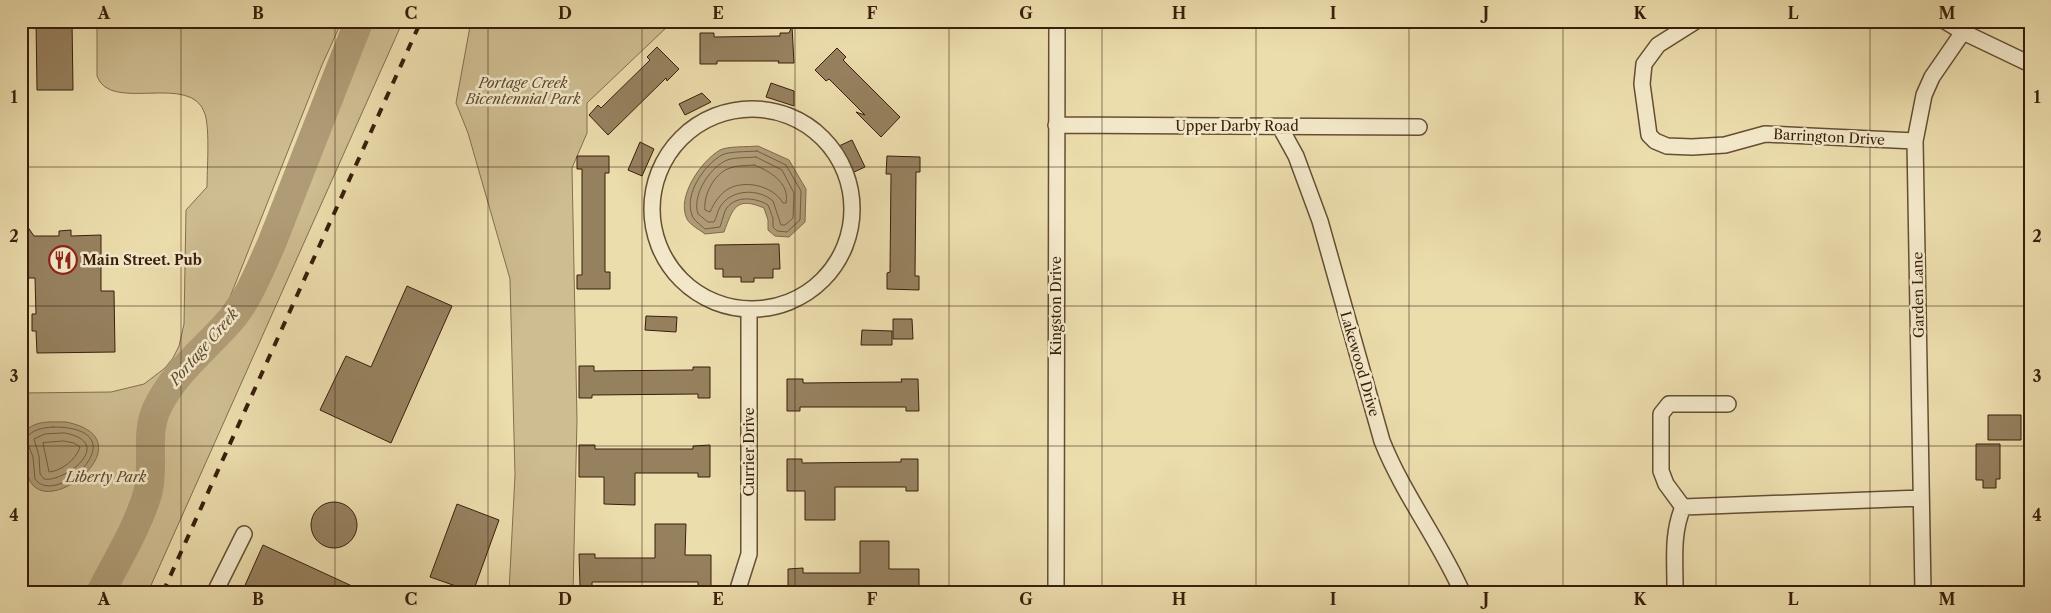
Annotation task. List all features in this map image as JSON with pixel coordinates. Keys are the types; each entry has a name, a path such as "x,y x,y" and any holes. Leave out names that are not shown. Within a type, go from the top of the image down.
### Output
{"street":[{"name":"Kingston Drive","path":"1056,592 1057,21"},
{"name":"Barrington Drive","path":"1696,21 1658,45 1644,64 1642,84 1649,135 1655,142 1667,146 1725,145 1765,134 1915,141"},
{"path":"1945,21 1963,32 2030,64"},
{"name":"Garden Lane","path":"1923,592 1915,141 1924,95 1932,78 1963,32"},
{"path":"746,108 780,112 810,126 834,150 842,165 849,180 854,213 847,245 830,274 805,296 774,308 749,310 741,310 709,301 682,282 662,255 652,224 652,190 664,159 685,133 714,116 746,108"},
{"name":"Upper Darby Road","path":"1056,125 1419,127"},
{"name":"Lakewood Drive","path":"1280,126 1296,156 1320,221 1392,467 1452,569 1462,592"},
{"name":"Currier Drive","path":"737,592 749,554 749,310"},
{"path":"1683,507 1666,484 1661,471 1661,414 1669,404 1728,404"},
{"path":"1683,507 1921,498"},
{"path":"1675,586 1675,535 1683,507"},
{"path":"215,592 244,534"}],"green space":[{"name":"Liberty Park","path":"97,21 342,21 322,65 230,297 194,350 157,392 176,391 223,342 245,314 275,257 367,21 403,21 148,592 21,592 21,393 111,392 144,384 165,368 179,346 184,324 186,210 207,187 208,140 205,114 197,102 184,95 118,92 105,87 97,76"},
{"name":"Portage Creek Bicentennial Park","path":"471,21 842,21 841,28 668,26 587,103 587,133 572,168 577,420 573,592 509,592 515,475 510,279 468,133 456,103"}],"water":[{"path":"758,146 789,160 806,189 805,222 789,237 775,236 768,230 768,220 764,208 747,203 737,206 733,211 724,232 705,234 688,221 684,210 685,200 692,180 705,162 720,150 733,147"},
{"path":"66,422 87,430 97,441 98,453 92,466 67,487 52,491 40,490 33,486 29,479 28,460 22,443 22,436 30,427 39,423"}],"building":[{"path":"36,21 72,21 73,90 37,90"},
{"path":"792,26 794,63 778,63 779,61 717,61 717,64 700,64 700,33 714,33 714,37 780,36 780,33 789,33"},
{"path":"657,47 679,69 667,81 666,78 608,135 589,115 598,105 601,108 650,60 647,57"},
{"path":"837,48 846,57 843,60 900,117 881,137 856,112 865,115 829,79 826,81 815,70"},
{"path":"771,83 794,91 794,106 766,97"},
{"path":"702,93 711,102 685,115 679,104"},
{"path":"852,140 865,167 852,173 839,146"},
{"path":"640,142 654,149 642,176 628,170"},
{"path":"577,156 609,156 609,173 605,173 605,272 610,272 610,289 577,289 577,275 582,275 582,169 577,169"},
{"path":"887,156 920,157 920,172 916,172 915,276 919,276 919,290 887,289 887,273 890,272 891,174 886,174"},
{"path":"25,223 34,236 59,236 59,231 71,230 71,236 101,235 101,291 114,291 115,352 37,353 36,331 32,331 32,314 36,314 35,278 26,278"},
{"path":"779,244 780,269 773,269 773,278 754,278 754,282 741,282 741,277 723,277 723,269 715,269 715,245"},
{"path":"407,286 452,306 391,443 320,410 346,356 371,367"},
{"path":"646,316 677,317 676,332 645,330"},
{"path":"893,319 912,319 913,339 893,339"},
{"path":"862,330 892,331 892,345 861,345"},
{"path":"579,366 594,366 594,371 693,370 693,367 710,367 710,398 698,398 698,394 592,395 592,398 579,398"},
{"path":"787,379 803,379 803,383 902,382 901,379 918,379 919,411 906,411 906,407 800,407 800,411 787,411"},
{"path":"1988,415 2021,415 2021,440 1988,440"},
{"path":"1976,444 2000,444 2000,479 1996,479 1996,488 1983,488 1983,480 1976,480"},
{"path":"579,445 595,445 595,449 693,449 693,446 710,445 710,477 698,477 698,473 635,473 635,505 604,504 604,477 579,477"},
{"path":"787,459 802,459 802,463 901,462 901,459 918,459 918,491 906,491 906,487 835,487 835,520 805,520 805,491 787,491"},
{"path":"334,502 347,506 353,512 357,525 353,538 347,544 334,548 321,544 315,538 311,525 315,512 321,506"},
{"path":"457,504 499,520 473,592 430,577"},
{"path":"655,524 686,524 685,555 711,555 711,586 698,586 698,582 592,582 592,586 580,586 579,554 595,554 595,558 655,558"},
{"path":"860,541 889,541 889,569 919,569 919,592 788,592 788,569 803,568 803,573 860,573"},
{"path":"263,545 365,592 242,592"}],"waterway":[{"name":"Portage Creek","path":"101,592 133,531 148,492 151,470 152,427 158,406 174,381 234,316 250,291 271,245 359,21"}],"railway":[{"path":"163,592 421,21"}],"place":[{"name":"Main Street. Pub","path":"63,260"}]}
